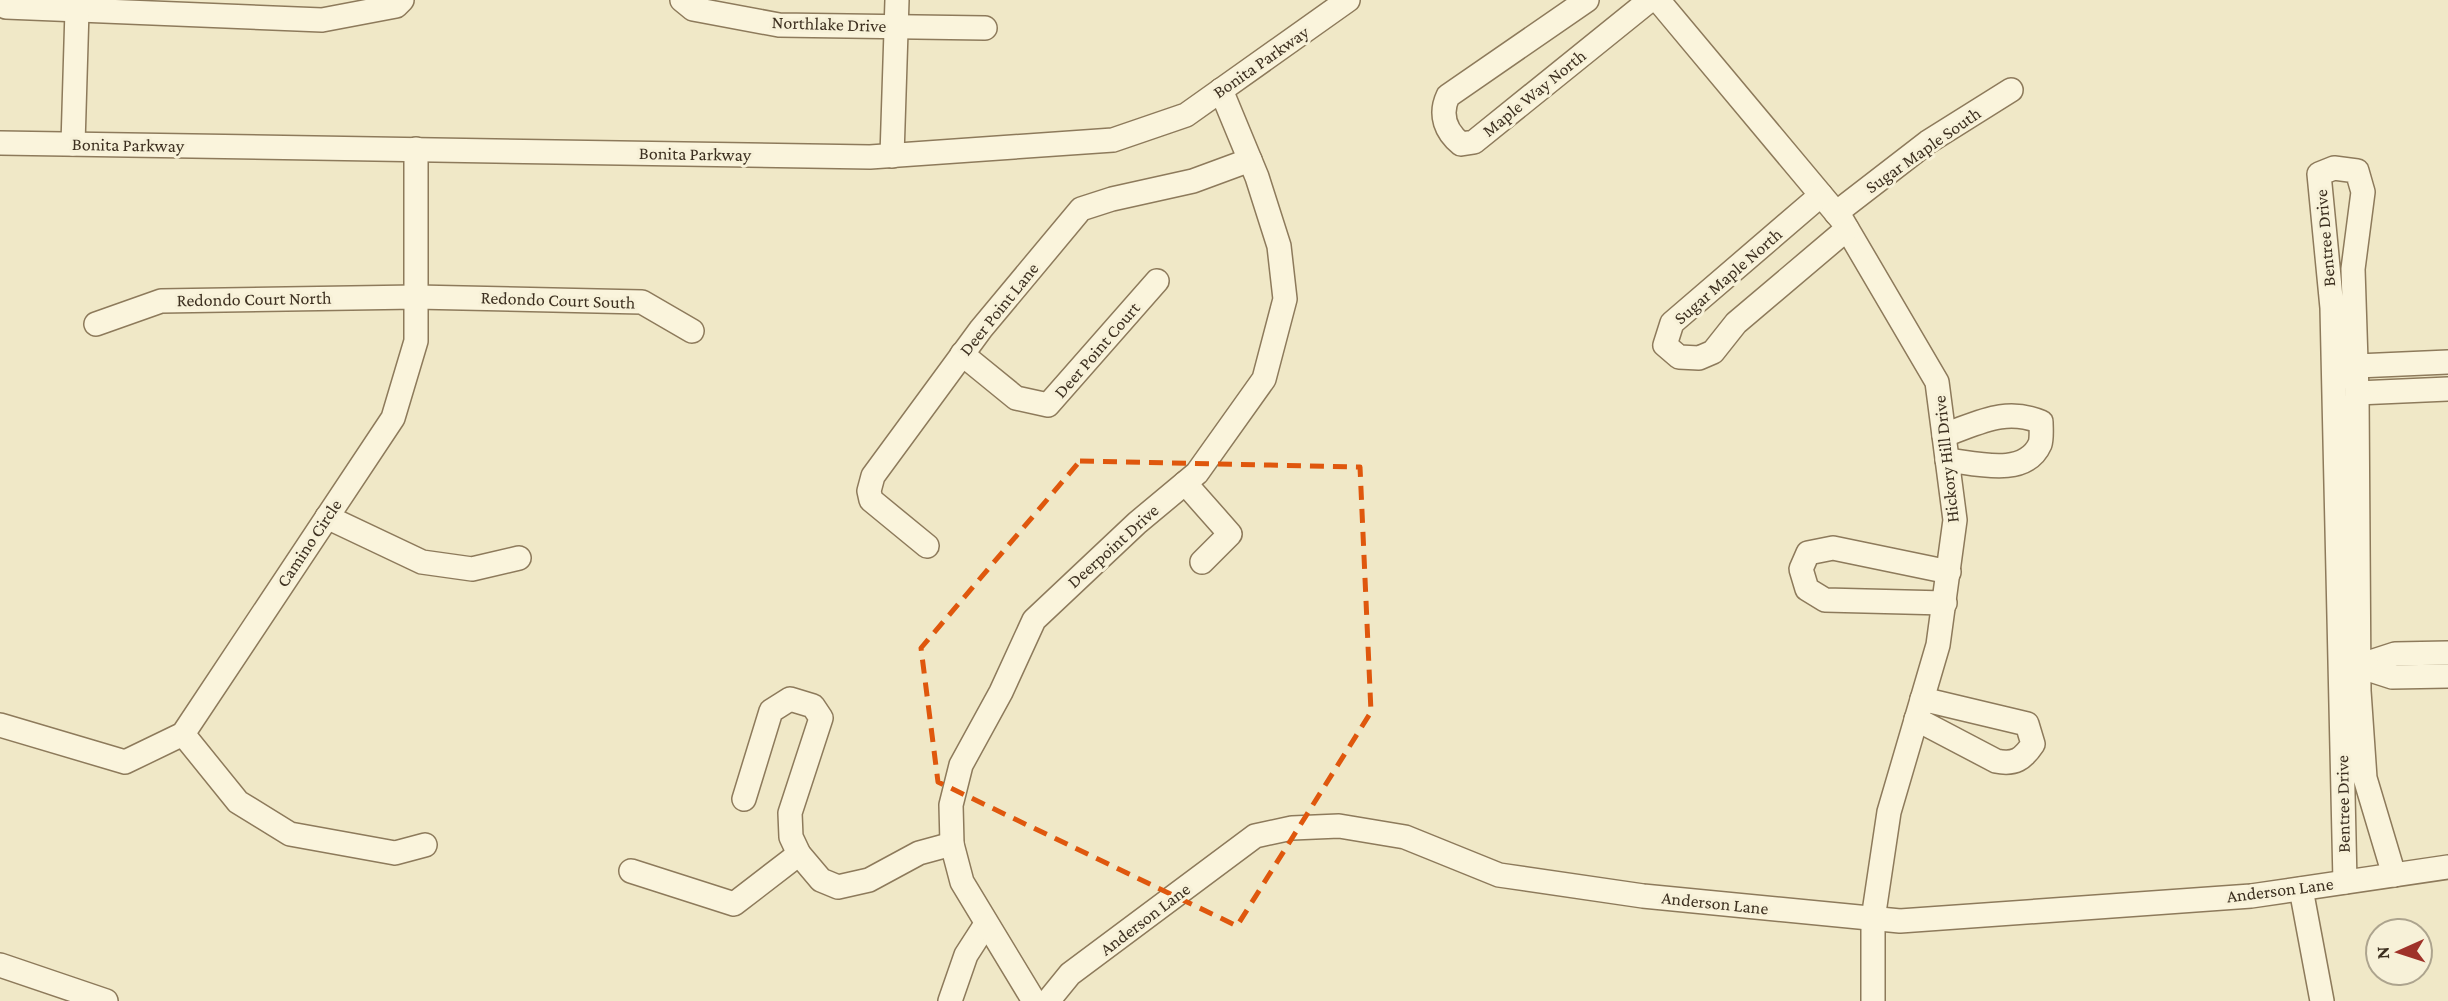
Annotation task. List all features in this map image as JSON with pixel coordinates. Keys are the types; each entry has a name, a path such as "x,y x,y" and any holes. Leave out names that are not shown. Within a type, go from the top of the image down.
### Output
{"street":[{"path":"0,4 6,7 322,20 396,6 402,0"},
{"name":"Northlake Drive","path":"682,0 693,9 779,24 985,28"},
{"path":"892,156 897,0"},
{"name":"Bonita Parkway","path":"0,143 892,156 1113,140 1186,115 1348,0"},
{"name":"Maple Way North","path":"1587,0 1448,96 1443,107 1449,135 1461,144 1474,142 1650,0"},
{"name":"Hickory Hill Drive","path":"1658,0 1842,221 1937,382 1955,520 1938,645 1889,812 1873,919 1873,1001"},
{"path":"73,144 77,10"},
{"name":"Deerpoint Drive","path":"1034,1001 962,882 952,844 951,805 961,765 1001,692 1034,620 1137,523 1197,472 1265,379 1284,299 1279,246 1250,160 1222,90"},
{"name":"Sugar Maple South","path":"1842,221 1928,142 2011,90"},
{"name":"Camino Circle","path":"183,734 393,418 416,341 416,149"},
{"name":"Deer Point Lane","path":"927,546 871,500 869,491 873,476 962,354 1081,209 1112,199 1193,181 1250,160"},
{"name":"Bentree Drive","path":"2345,882 2332,308 2319,174 2333,168 2357,171 2363,191 2353,269 2357,366 2358,666 2365,778 2394,875"},
{"name":"Sugar Maple North","path":"1821,195 1672,323 1665,345 1669,351 1679,358 1713,352 1736,323 1842,221"},
{"name":"Deer Point Court","path":"962,354 1016,398 1048,405 1157,281"},
{"name":"Redondo Court North","path":"96,324 161,301 416,296"},
{"name":"Redondo Court South","path":"416,296 642,302 692,331"},
{"path":"2357,366 2448,362"},
{"path":"2357,393 2448,389"},
{"path":"1944,435 1997,417 2021,414 2041,422 2040,443 2026,460 1998,466 1947,460"},
{"path":"1185,483 1230,534 1202,562"},
{"path":"327,517 422,562 472,569 519,558"},
{"path":"1945,603 1825,600 1807,589 1801,569 1808,553 1833,548 1949,572"},
{"path":"2358,666 2395,654 2448,653"},
{"path":"2358,666 2392,677 2448,677"},
{"path":"744,799 771,711 790,699 813,706 821,718 790,813 791,836 799,854 821,880 838,887 869,880 919,853 952,844"},
{"path":"0,725 125,762 183,734 238,802 290,834 395,853 425,845"},
{"name":"Anderson Lane","path":"1048,1001 1070,974 1255,836 1292,828 1339,826 1405,837 1499,875 1643,896 1900,921 2250,896 2448,867"},
{"path":"631,871 734,904 799,854"},
{"path":"2301,889 2322,1001"},
{"path":"950,1001 966,955 986,924"},
{"path":"0,965 106,1001"}],"highlighted area":[{"path":"1080,461 1360,467 1371,712 1237,926 938,782 921,648"}]}
